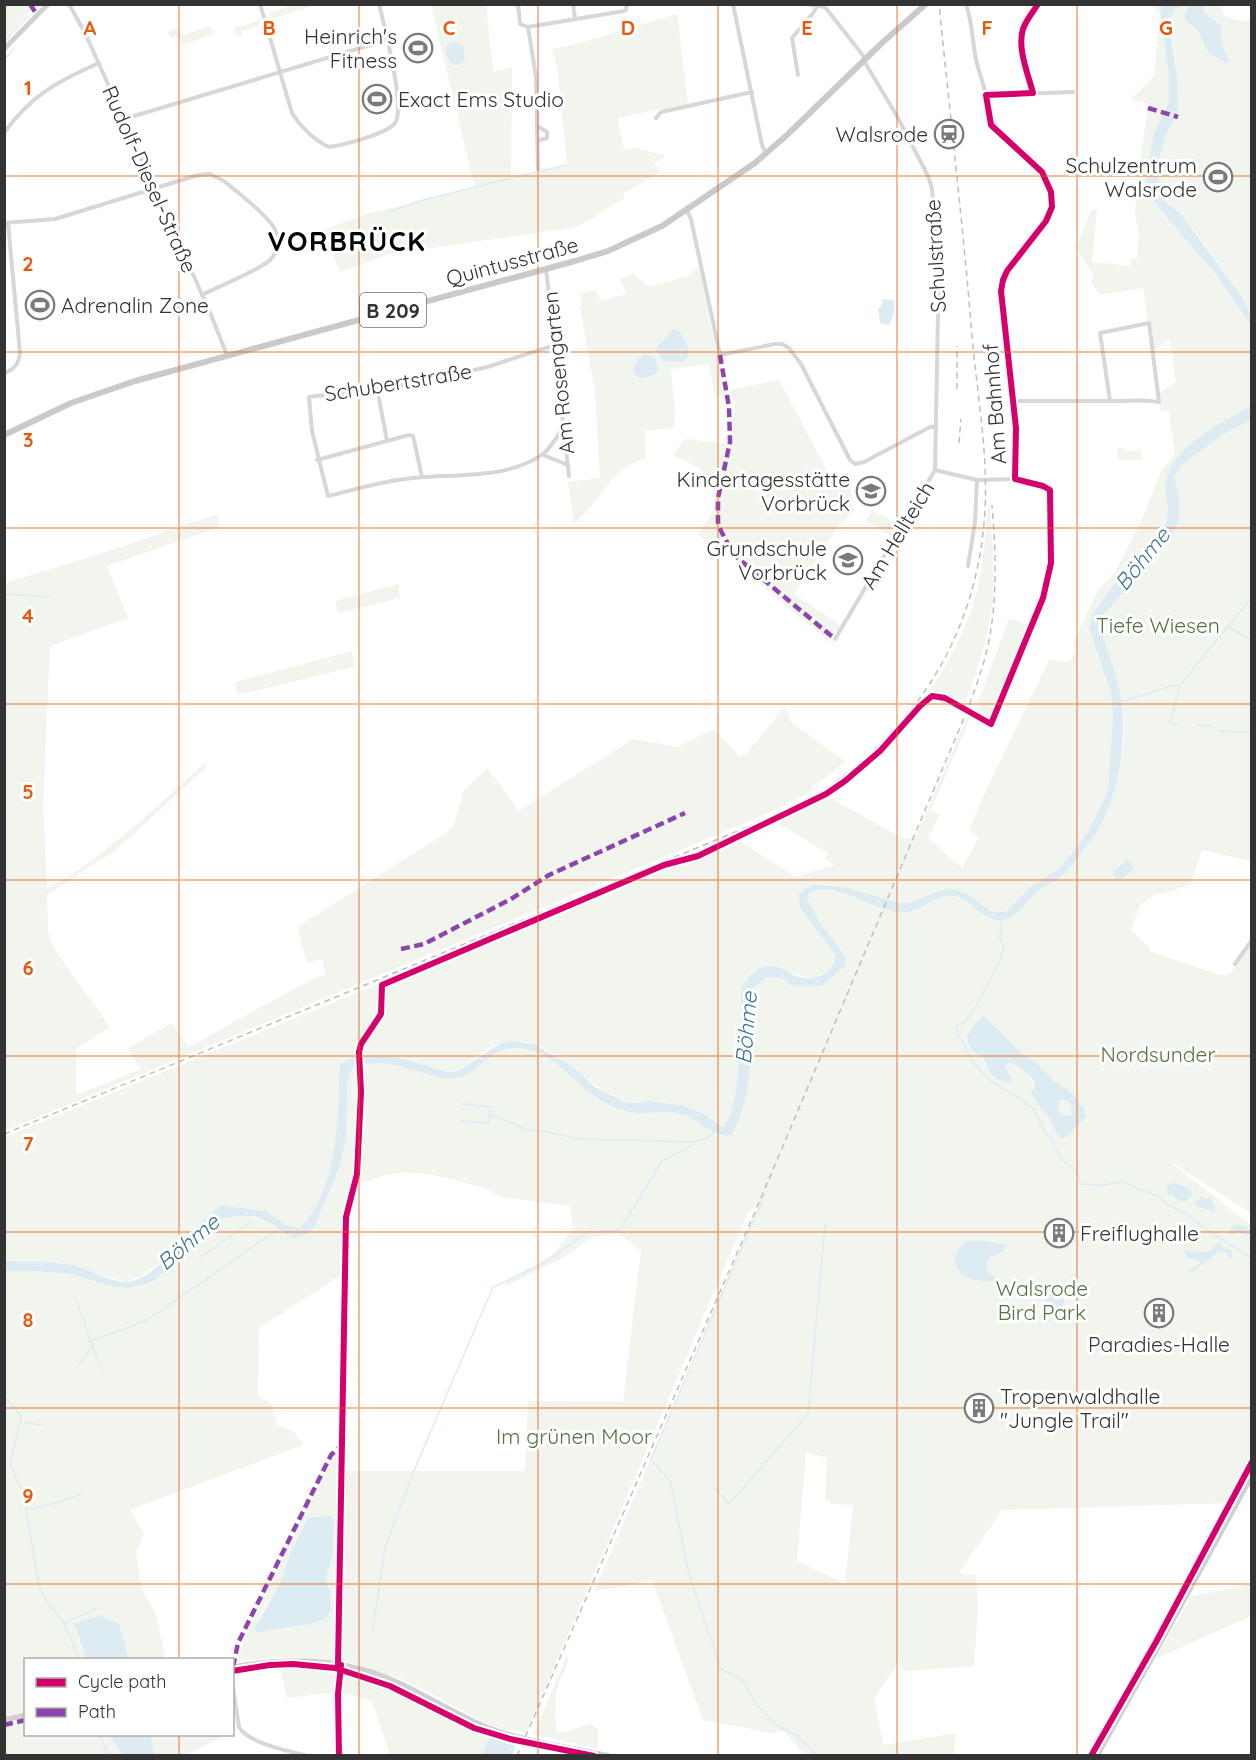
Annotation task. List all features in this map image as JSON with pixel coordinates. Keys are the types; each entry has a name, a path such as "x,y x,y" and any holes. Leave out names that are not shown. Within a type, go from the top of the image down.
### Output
{"main road":[{"name":"Quintusstraße","path":"4,435 100,392 608,251 656,230 687,211 767,153 864,59 926,4"}],"street":[{"path":"4,49 48,4"},
{"name":"Rudolf-Diesel-Straße","path":"69,4 81,23 227,355"},
{"path":"260,4 292,113 323,144 329,147 388,129 397,119 398,101 380,4"},
{"path":"518,4 520,24 528,27 624,11 627,4"},
{"path":"573,4 575,19"},
{"path":"733,4 762,145 767,153"},
{"path":"805,4 816,7 824,6"},
{"name":"Am Bahnhof","path":"966,4 991,125 1042,172 1049,184 1052,201 1046,221 1007,271 1002,291 1016,428 1015,478 1050,490 1051,563 1041,605 991,724"},
{"path":"1033,93 1023,54 1022,36 1027,21 1038,4"},
{"name":"Schulstraße","path":"824,6 864,59 897,116 928,176 932,189 939,261 935,470"},
{"path":"798,75 792,38 816,7"},
{"path":"528,27 536,77 538,169"},
{"path":"124,119 387,40"},
{"path":"4,133 35,97 65,78 99,63"},
{"path":"656,118 661,112 752,92"},
{"path":"986,95 1073,92"},
{"path":"537,126 547,132 547,138 537,141"},
{"path":"4,373 15,367 20,353 6,223 55,219 198,175 216,176 268,220 276,232 278,241 275,253 266,263 202,295"},
{"path":"687,211 691,219 720,355 775,344 782,344 789,348 805,371 850,460 855,464 864,462 930,427 936,427"},
{"name":"Am Rosengarten","path":"546,269 569,476"},
{"path":"1014,401 1110,401 1146,400 1159,402 1149,323 1100,333 1110,401"},
{"name":"Schubertstraße","path":"317,460 309,396 419,383 462,373 555,345"},
{"path":"377,388 387,441"},
{"path":"422,477 413,436 317,460 328,496 391,481 495,472 511,468 542,455 564,430"},
{"path":"542,455 568,465"},
{"name":"Am Hellteich","path":"835,639 935,470 977,480 1015,478"},
{"path":"968,566 975,522 977,480"},
{"path":"1235,964 1251,940"},
{"path":"1097,1755 1251,1476"},
{"path":"234,1667 279,1660 315,1661 341,1665 393,1680 463,1717 492,1729 610,1755"},
{"path":"339,1755 338,1694 341,1665"},
{"path":"234,1694 242,1733 279,1748 308,1755"},
{"path":"4,1720 24,1715"}],"green space":[{"path":"294,4 315,5 271,19 269,13"},
{"path":"5,5 36,6 5,39"},
{"path":"431,5 486,5 493,72 512,67 511,179 567,165 557,65 552,49 677,14 688,104 617,118 624,150 637,148 665,156 654,164 660,172 624,193 624,198 585,223 570,228 390,254 340,272 322,231 366,214 475,188"},
{"path":"1152,5 1162,5 1160,13"},
{"path":"1190,5 1184,16 1187,22 1202,38 1227,54 1222,43 1222,30 1205,13 1203,5 1221,5 1224,16 1241,21 1251,20 1251,314 1228,277 1185,218 1164,199 1160,191 1158,164 1160,154 1169,127 1173,119 1176,120 1177,114 1177,80 1171,27 1175,7"},
{"path":"1160,13 1169,76 1168,104 1154,132 1148,190 1160,209 1218,277 1251,326 1251,406 1213,427 1190,444 1165,484 1168,511 1165,526 1149,549 1114,584 1092,615 1089,627 1111,693 1113,716 1108,790 1089,831 1060,868 1005,912 991,911 966,894 938,891 911,903 900,903 847,888 814,884 798,894 836,956 834,965 823,975 816,977 800,976 784,969 741,989 737,1084 734,1103 723,1127 704,1114 693,1110 654,1102 623,1101 608,1094 550,1052 519,1041 496,1045 459,1070 447,1072 396,1057 340,1065 337,1129 330,1172 323,1193 300,1228 286,1225 266,1211 231,1206 196,1226 174,1252 143,1275 125,1282 60,1263 5,1261 5,1137 410,971 413,974 737,839 796,877 834,865 826,859 828,853 777,823 777,820 827,796 904,839 916,836 968,715 971,716 931,810 940,814 928,838 962,868 979,837 969,830 981,801 1049,660 1070,662 1076,650 1073,643 1098,590 1114,574 1141,522 1161,471 1175,454 1169,412 1160,410 1158,394 1176,382 1170,340 1152,351 1143,288 1099,295 1091,282 1094,277 1076,248 1092,209 1097,210 1092,262 1130,266 1131,258 1137,259 1139,233 1135,215 1136,195 1148,104 1131,99 1154,76"},
{"path":"258,21 259,26 242,31 243,35 236,36 234,28"},
{"path":"211,26 214,34 182,45 176,36 170,38 168,32 177,28 182,35"},
{"path":"699,267 725,395 715,396 709,364 671,369 675,410 673,428 644,431 646,459 634,463 615,477 574,523 568,482 600,478 595,391 580,307 582,305 580,293 596,290 600,301 627,294 620,279 633,274 649,287 688,276"},
{"path":"779,380 831,478 849,473 853,513 840,523 794,594 840,625 830,642 753,578 725,548 713,548 698,535 713,511 715,494 700,468 673,455 685,439 729,444 736,403 730,395 730,390"},
{"path":"1251,420 1251,861 1202,850 1191,884 1170,892 1155,894 1140,905 1131,930 1150,948 1149,951 1220,975 1229,974 1251,944 1251,1213 1166,1159 1251,1225 1251,1463 1230,1503 1002,1510 959,1573 976,1575 978,1608 974,1666 905,1671 898,1662 874,1699 883,1745 956,1733 954,1755 858,1756 853,1753 848,1756 804,1755 784,1731 772,1733 703,1720 652,1580 594,1592 759,1204 748,1212 526,1733 492,1726 402,1679 342,1660 342,1471 525,1471 528,1401 623,1402 641,1251 618,1233 591,1238 563,1258 506,1286 506,1281 554,1254 573,1228 570,1206 501,1197 485,1188 434,1175 406,1172 381,1176 359,1184 345,1219 341,1275 259,1328 258,1395 272,1405 277,1425 293,1431 303,1445 130,1510 144,1533 136,1553 142,1590 156,1614 165,1658 129,1658 119,1624 100,1615 74,1624 87,1658 24,1658 24,1736 110,1736 123,1755 5,1755 4,1271 71,1274 113,1287 128,1288 201,1236 216,1220 236,1216 256,1216 272,1224 292,1239 315,1225 340,1166 346,1138 348,1078 352,1068 371,1063 390,1064 450,1079 467,1073 497,1051 514,1046 527,1048 539,1052 592,1095 611,1106 637,1113 660,1110 676,1112 705,1126 718,1136 732,1134 751,990 767,977 822,986 846,957 820,923 806,897 810,892 832,891 897,912 920,908 939,898 952,896 965,900 993,919 1007,919 1018,912 1042,888 1062,877 1094,837 1114,791 1121,762 1124,734 1120,696 1099,624 1103,615 1163,549 1173,534 1179,520 1179,498 1174,477 1179,467 1225,433","holes":["984,1016 1086,1118 1073,1129 1058,1136 1048,1116 1031,1093 1033,1082 1023,1069 1007,1063 1005,1066 1011,1077 1008,1083 994,1078 987,1069 970,1029","806,1452 827,1458 825,1499 831,1504 853,1505 845,1584 797,1561"]},
{"path":"1117,448 1125,448 1125,451 1138,451 1140,448 1142,460 1118,460"},
{"path":"989,498 993,546 993,595 982,652 964,707 941,694 928,695 956,646 972,608 981,571"},
{"path":"872,510 896,524 889,535 866,521"},
{"path":"217,514 219,527 107,566 128,618 50,646 43,802 47,889 110,847 204,763 207,767 117,849 47,895 48,932 54,949 110,1027 76,1049 76,1095 141,1069 128,1049 171,1023 189,1047 312,979 326,975 322,959 307,963 297,927 446,833 454,824 464,790 488,768 519,811 633,739 678,747 714,729 739,756 745,755 785,707 792,723 846,762 811,788 814,790 769,813 5,1131 5,583 100,554","holes":["550,872 553,875 514,899 513,896"]},
{"path":"398,584 400,598 338,613 335,601"},
{"path":"1009,618 1031,626 991,717 987,715 985,719 974,713"},
{"path":"352,651 354,667 237,695 235,682"},
{"path":"1062,1099 1069,1102 1073,1110 1071,1115 1062,1115 1057,1110"},
{"path":"339,1450 336,1661 286,1657 236,1662 249,1628 333,1455","holes":["334,1520 333,1553 326,1578 330,1591 331,1609 325,1619 310,1624 257,1632 258,1618 282,1579"]},
{"path":"1251,1584 1251,1616 1155,1659 1192,1596"},
{"path":"566,1657 569,1658 556,1691 557,1732 566,1732 592,1724 598,1729 598,1749 534,1734"},
{"path":"280,1668 337,1670 335,1692 287,1698"},
{"path":"343,1675 382,1684 474,1730 517,1742 515,1746 507,1742 484,1749 483,1755 390,1755 372,1701 340,1692"},
{"path":"151,1736 225,1736 185,1755 154,1755"}],"water":[{"path":"1162,5 1180,5 1175,8 1170,21 1177,76 1178,111 1166,135 1159,159 1160,192 1166,202 1182,215 1237,290 1251,314 1251,326 1218,277 1160,209 1148,190 1146,178 1154,132 1168,104 1169,76 1160,13"},
{"path":"1190,5 1203,5 1205,13 1221,26 1222,43 1229,61 1226,63 1208,52 1199,33 1187,22 1184,16"},
{"path":"451,42 457,42 463,47 465,59 460,65 452,65 446,54 446,48"},
{"path":"883,299 893,300 895,307 889,325 880,323 878,308 881,307"},
{"path":"674,329 683,336 688,348 689,356 682,362 664,361 656,350"},
{"path":"644,354 654,357 659,369 646,378 640,378 633,370 637,360"},
{"name":"Böhme","path":"1251,406 1251,420 1225,433 1179,467 1174,477 1179,498 1179,520 1173,534 1163,549 1103,615 1099,624 1118,684 1123,728 1117,781 1106,814 1094,837 1062,877 1042,888 1018,912 1007,919 993,919 965,900 952,896 939,898 920,908 897,912 832,890 810,892 807,898 820,923 846,957 845,966 822,986 792,986 784,979 767,977 751,990 748,1082 740,1117 732,1134 714,1133 679,1113 634,1113 614,1107 596,1098 551,1060 531,1050 505,1049 461,1077 449,1079 390,1064 371,1063 352,1068 348,1078 346,1138 340,1166 315,1225 308,1234 292,1239 272,1224 256,1216 236,1216 216,1220 183,1258 152,1282 128,1288 113,1287 71,1274 5,1271 5,1261 51,1262 78,1267 120,1282 136,1280 156,1268 221,1205 266,1211 286,1225 300,1228 313,1211 329,1172 337,1129 340,1065 355,1056 396,1057 453,1072 501,1043 515,1041 536,1045 573,1067 595,1087 624,1102 649,1101 683,1106 704,1114 723,1127 734,1103 737,1084 741,989 745,983 753,973 763,967 776,967 796,976 809,978 827,972 834,963 836,956 801,909 798,894 814,884 847,888 900,903 911,903 938,891 952,889 967,894 991,911 1005,912 1032,886 1060,868 1089,831 1108,790 1113,716 1111,693 1089,627 1092,615 1114,584 1149,549 1165,526 1168,511 1165,484 1175,460 1190,444 1213,427"},
{"path":"1127,860 1133,865 1133,869 1119,880 1113,876 1113,872"},
{"path":"984,1016 1022,1053 1038,1064 1053,1081 1072,1093 1085,1111 1086,1118 1063,1139 1058,1136 1048,1116 1032,1096 1035,1085 1028,1074 1008,1063 1005,1066 1011,1082 996,1079 990,1074 982,1056 971,1048 967,1036 976,1022","holes":["1062,1099 1069,1102 1073,1110 1071,1115 1062,1115 1058,1110 1059,1102"]},
{"path":"1172,1182 1188,1188 1193,1194 1191,1197 1180,1202 1172,1194 1168,1195 1166,1189"},
{"path":"1200,1197 1211,1199 1215,1209 1213,1212 1195,1205"},
{"path":"1238,1224 1251,1230 1251,1237 1236,1231 1232,1236 1229,1233 1232,1226"},
{"path":"969,1241 985,1241 1010,1246 1004,1247 1004,1251 990,1257 987,1262 988,1272 995,1278 995,1281 973,1279 964,1276 958,1269 956,1255 961,1246"},
{"path":"1222,1243 1223,1248 1231,1250 1232,1260 1227,1252 1217,1251 1216,1255 1192,1272 1188,1272 1201,1262 1188,1259 1184,1251 1209,1252 1216,1244"},
{"path":"1054,1292 1061,1295 1064,1302 1061,1309 1054,1312 1047,1309 1044,1302 1047,1295"},
{"path":"330,1516 334,1520 333,1553 326,1578 330,1591 331,1609 325,1619 310,1624 257,1632 254,1629 282,1579 291,1552 308,1518"},
{"path":"100,1615 119,1624 129,1658 87,1658 74,1624"},
{"path":"110,1736 151,1736 154,1755 123,1755"},
{"path":"490,1738 515,1746 512,1755 483,1755"}],"waterway":[{"path":"36,8 40,4"},
{"path":"4,42 28,16"},
{"path":"4,60 14,49"},
{"path":"540,171 566,165"},
{"path":"389,212 419,201 536,172"},
{"path":"4,594 52,597"},
{"path":"1178,724 1170,723 1180,685 1252,597"},
{"path":"1229,627 1251,641"},
{"path":"1121,702 1180,685"},
{"path":"1198,725 1212,726"},
{"path":"1218,731 1252,732"},
{"path":"1002,920 1000,937 1004,947 1000,961 973,1012 964,1023 957,1025 957,1032 974,1064 991,1081 1024,1101 1035,1111 1044,1131 1063,1161 1077,1172 1081,1184 1102,1185 1124,1182 1159,1196 1169,1206 1185,1213 1207,1230 1252,1258"},
{"path":"461,1121 489,1123 490,1107 462,1104"},
{"path":"490,1114 528,1130 579,1139 694,1142 708,1137 715,1131"},
{"path":"373,1630 385,1548 415,1468 493,1287 539,1266 588,1232 620,1230 662,1161 686,1149 694,1142"},
{"path":"765,1194 651,1459 671,1484 689,1575 721,1669 742,1680 757,1705 777,1726 796,1735 818,1756"},
{"name":"Böhme","path":"201,1257 252,1221"},
{"path":"714,1488 729,1504 808,1414 825,1224"},
{"path":"91,1341 147,1320 276,1231"},
{"path":"76,1300 102,1372"},
{"path":"77,1367 93,1346"},
{"path":"4,1396 21,1416 10,1464 23,1493 39,1586 47,1602 64,1623 79,1658"},
{"path":"20,1422 42,1425"},
{"path":"26,1510 82,1494"},
{"path":"64,1623 98,1608"},
{"path":"100,1736 109,1756"}],"railway":[{"path":"4,1134 767,819 827,788 861,762 891,733 918,701 940,667 958,631 971,592 980,552 986,487 984,444 939,4"},
{"path":"957,346 957,389"},
{"path":"959,443 961,419"},
{"path":"517,1756 758,1205 967,711 986,654 993,617 995,561 992,505"}],"marked path":[{"path":"30,4 37,15"},
{"path":"1148,108 1178,117"},
{"path":"720,355 729,407 730,442 718,498 718,522 721,531 734,555 835,639"},
{"path":"401,949 424,944 511,899 549,875 685,813"},
{"path":"234,1662 238,1643 331,1455 341,1446"},
{"path":"4,1725 24,1720"}],"cycle path":[{"path":"339,1756 338,1694 341,1665 338,1665 346,1217 357,1174 361,1092 359,1052 361,1044 381,1014 382,985 664,865 698,856 826,794 880,751 920,706 932,696 945,698 991,724 1043,598 1051,563 1050,490 1015,479 1016,428 1001,291 1007,271 1046,221 1052,207 1051,192 1042,172 991,125 986,95 1033,93 1021,44 1023,29 1038,4"},
{"path":"1091,1756 1156,1642 1252,1462"},
{"path":"234,1671 293,1664 335,1668 390,1686 474,1728 510,1739 594,1756"}],"place":[{"name":"Heinrich's Fitness","path":"418,48"},
{"name":"Exact Ems Studio","path":"377,99"},
{"name":"Walsrode","path":"949,134"},
{"name":"Schulzentrum Walsrode","path":"1218,177"},
{"name":"Adrenalin Zone","path":"40,305"},
{"name":"Kindertagesstätte Vorbrück","path":"871,491"},
{"name":"Grundschule Vorbrück","path":"848,560"},
{"name":"Freiflughalle","path":"1059,1233"},
{"name":"Paradies-Halle","path":"1159,1313"},
{"name":"Tropenwaldhalle \"Jungle Trail\"","path":"979,1408"}],"district":[{"name":"VORBRÜCK","path":"347,241"}],"park label":[{"name":"Tiefe Wiesen","path":"1158,625"},
{"name":"Nordsunder","path":"1158,1054"},
{"name":"Walsrode Bird Park","path":"1042,1300"},
{"name":"Im grünen Moor","path":"574,1436"}]}
